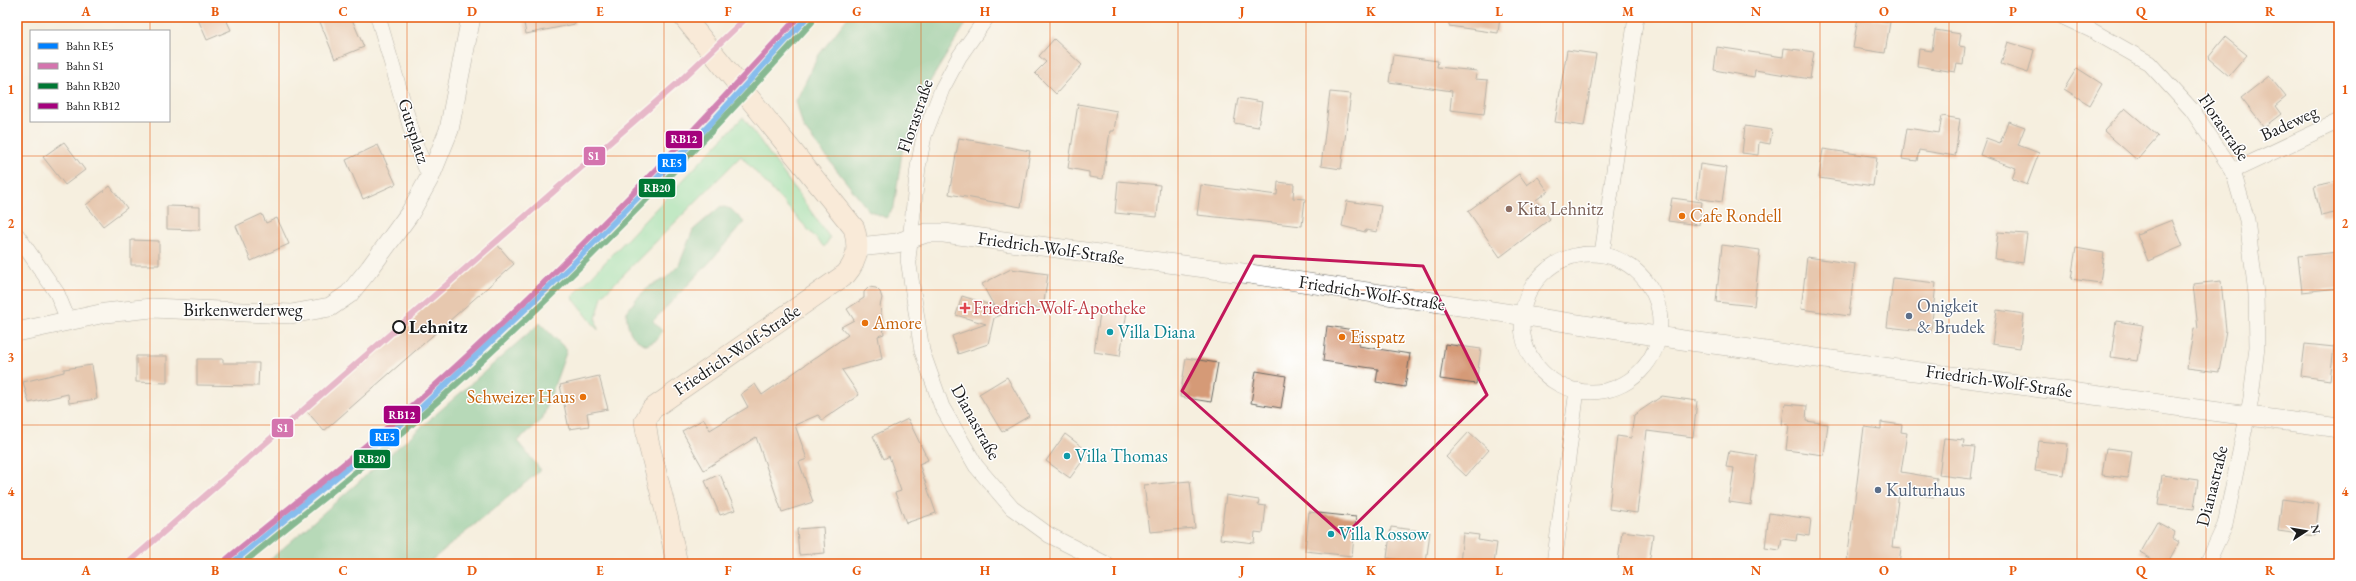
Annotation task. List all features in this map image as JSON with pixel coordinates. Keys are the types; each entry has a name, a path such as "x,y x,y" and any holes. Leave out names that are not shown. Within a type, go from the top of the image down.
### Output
{"main road":[{"path":"684,17 854,228 858,247"},
{"name":"Friedrich-Wolf-Straße","path":"677,564 668,520 648,441 645,421 652,409 665,399 846,274 854,265 858,247"}],"street":[{"name":"Gutsplatz","path":"378,17 417,149 430,177"},
{"name":"Gutsplatz","path":"430,177 449,130 471,17"},
{"name":"Florastraße","path":"909,238 918,167 924,136 949,76 959,57 987,17"},
{"path":"1602,254 1636,17"},
{"name":"Florastraße","path":"2063,17 2091,30 2149,63 2192,110 2233,171 2247,220 2256,294 2257,347 2248,416"},
{"name":"Badeweg","path":"2233,171 2339,121"},
{"name":"Birkenwerderweg","path":"17,332 105,313 152,308 291,314 330,307 349,294 370,268 410,213 430,177"},
{"name":"Friedrich-Wolf-Straße","path":"858,247 882,246 926,233 944,233 1250,274 1659,337 2339,428"},
{"path":"17,235 57,293 68,320"},
{"name":"Dianastraße","path":"909,238 908,259 922,350 942,408 976,466 1012,508 1049,535 1106,564"},
{"path":"1583,254 1602,254 1626,263 1646,280 1658,303 1660,315 1659,337 1654,352 1644,368 1630,380 1614,388 1596,392 1577,390 1561,385 1547,376 1536,364 1528,350 1523,334 1523,316 1527,298 1532,287 1549,268 1565,258 1583,254"},
{"path":"1554,564 1577,390"},
{"name":"Dianastraße","path":"2207,564 2225,525 2248,416"}],"highlighted area":[{"path":"1254,256 1423,266 1487,395 1344,536 1182,391"}],"green space":[{"path":"848,17 970,17 931,80 902,153 894,207 886,218 868,210 803,127 796,101 818,56"},
{"path":"743,117 830,238 824,247 741,156 602,296 596,319 598,330 572,297"},
{"path":"721,206 731,209 744,222 708,264 653,321 662,331 657,340 647,345 637,340 633,337 629,329 626,313 637,298 650,286 666,278 679,265 693,230"},
{"path":"540,323 567,350 542,420 517,441 541,470 427,564 265,564"}],"building":[{"path":"197,17 225,17 231,30 207,40"},
{"path":"318,17 351,17 364,47 335,59"},
{"path":"523,17 575,17 575,24 526,34"},
{"path":"1449,17 1500,17 1498,33 1449,26"},
{"path":"1858,17 1890,22 1885,53 1853,48"},
{"path":"1935,30 1961,34 1959,46 1965,47 1963,65 1957,64 1955,72 1917,66 1919,49 1932,51"},
{"path":"2225,37 2247,55 2229,76 2208,58"},
{"path":"1054,39 1082,65 1056,94 1035,73 1046,62 1039,56"},
{"path":"2008,42 2034,50 2028,73 2001,64"},
{"path":"1717,47 1783,57 1784,48 1814,52 1810,79 1755,70 1754,77 1714,70"},
{"path":"1567,50 1596,54 1584,126 1555,122"},
{"path":"1393,55 1438,61 1437,67 1477,71 1475,79 1488,80 1484,114 1450,110 1452,91 1389,82"},
{"path":"2077,68 2102,84 2090,105 2064,89"},
{"path":"2269,76 2286,97 2275,106 2281,114 2264,127 2241,98"},
{"path":"1330,92 1351,94 1341,169 1321,166"},
{"path":"1238,98 1262,102 1258,127 1234,123"},
{"path":"1078,104 1117,111 1114,131 1110,131 1103,179 1089,177 1089,172 1068,168"},
{"path":"2125,108 2158,136 2137,160 2104,131"},
{"path":"1942,116 1960,119 1955,156 1919,150 1917,161 1902,159 1907,128 1939,133"},
{"path":"2008,121 2025,127 2018,145 2039,153 2027,185 2012,179 2016,168 1980,155 1986,138 2000,143"},
{"path":"1745,126 1772,130 1770,144 1759,142 1758,155 1742,153"},
{"path":"959,138 1030,151 1021,207 949,194"},
{"path":"64,142 85,170 65,185 43,157"},
{"path":"378,145 396,184 363,199 346,160"},
{"path":"1823,149 1877,157 1873,186 1819,178"},
{"path":"1700,164 1727,168 1722,202 1696,198"},
{"path":"1519,174 1527,185 1538,177 1548,191 1536,200 1550,219 1500,257 1468,211"},
{"path":"1118,181 1160,185 1157,217 1115,213"},
{"path":"2339,181 2339,212 2321,216 2314,186"},
{"path":"1278,182 1294,184 1293,198 1305,199 1302,226 1197,215 1201,185 1277,195"},
{"path":"110,186 127,208 103,226 86,205"},
{"path":"1672,198 1702,202 1699,225 1668,221"},
{"path":"1347,201 1381,206 1377,232 1366,230 1365,232 1342,226"},
{"path":"167,206 200,207 200,230 167,229"},
{"path":"262,214 266,223 277,218 289,244 251,261 236,226"},
{"path":"2172,220 2183,246 2148,261 2137,234"},
{"path":"1998,232 2027,234 2023,263 1995,259"},
{"path":"131,240 159,241 159,265 131,265"},
{"path":"495,242 514,264 324,431 305,409"},
{"path":"1722,245 1760,250 1754,306 1716,302"},
{"path":"2076,248 2104,253 2100,283 2071,279"},
{"path":"2339,252 2339,288 2302,292 2298,256"},
{"path":"1807,257 1855,264 1849,316 1801,309"},
{"path":"1011,269 1048,274 1043,309 1022,306 994,318 988,344 958,354 952,336 986,324 956,315 962,296 994,306 982,284"},
{"path":"1893,278 1936,283 1931,332 1887,327"},
{"path":"2221,281 2226,330 2219,372 2187,368 2194,328 2198,329 2193,284"},
{"path":"869,287 876,288 880,292 882,298 880,306 884,334 878,336 882,359 842,370 859,395 822,420 818,415 795,425 807,459 799,462 813,502 782,512 756,437 704,470 682,431 704,419 710,430 748,407 741,394 755,384 762,395 848,335 841,327 854,320 847,309 864,298 864,292"},
{"name":"Villa Diana","path":"1101,307 1127,311 1120,356 1094,352"},
{"path":"1997,310 2024,314 2020,348 1992,344"},
{"path":"2116,321 2143,325 2137,361 2111,357"},
{"path":"1327,326 1361,331 1359,346 1410,354 1405,387 1376,382 1378,369 1323,361"},
{"path":"1445,344 1481,349 1476,384 1440,379"},
{"path":"2305,344 2334,347 2330,380 2301,376"},
{"path":"136,356 167,356 167,383 136,382"},
{"path":"1186,358 1218,363 1211,402 1180,397"},
{"path":"197,359 223,359 223,363 259,363 258,386 197,385"},
{"path":"92,365 97,399 69,403 68,394 29,403 23,382 64,372 64,369"},
{"path":"1256,371 1286,376 1281,408 1251,403"},
{"name":"Schweizer Haus","path":"599,376 608,409 587,413 589,426 569,429 560,385"},
{"path":"1007,377 1029,416 1002,432 979,394"},
{"path":"1662,396 1697,401 1693,437 1647,431 1637,513 1609,509 1617,436 1631,438 1634,415"},
{"path":"1785,404 1807,406 1806,421 1828,424 1824,455 1786,450 1789,425 1782,424"},
{"path":"908,419 928,460 919,464 936,513 906,523 895,493 901,491 889,456 884,459 873,436"},
{"name":"Kulturhaus","path":"1881,422 1902,425 1901,432 1907,433 1901,472 1937,478 1934,497 1899,492 1892,547 1901,548 1899,564 1871,564 1847,561 1864,427 1881,429"},
{"path":"1469,432 1489,450 1466,476 1446,457"},
{"name":"Villa Thomas","path":"1065,434 1089,452 1070,478 1046,461"},
{"path":"1944,438 1964,440 1963,446 1975,447 1971,479 1939,475"},
{"path":"2039,441 2068,444 2064,475 2035,471"},
{"path":"2106,448 2132,451 2128,478 2102,475"},
{"path":"1729,451 1757,455 1751,505 1729,502 1734,468 1726,467"},
{"path":"720,474 735,510 720,515 705,481"},
{"path":"2162,475 2198,480 2194,509 2158,505"},
{"path":"1190,481 1195,528 1150,532 1144,485"},
{"path":"1226,495 1259,500 1258,505 1266,506 1263,533 1255,532 1254,543 1220,539"},
{"path":"2282,499 2319,504 2315,536 2278,531"},
{"name":"Villa Rossow","path":"1309,512 1356,517 1352,556 1305,551"},
{"path":"1769,513 1811,519 1809,536 1797,534 1796,541 1782,539 1780,550 1765,548"},
{"path":"2157,522 2175,532 2172,538 2179,542 2167,564 2160,564 2140,552"},
{"path":"823,527 825,553 799,555 797,529"},
{"path":"1391,527 1430,532 1426,563 1387,558"},
{"path":"1622,531 1653,535 1649,564 1618,561"},
{"path":"1463,533 1479,535 1478,540 1497,543 1494,564 1460,564"}],"rail line":[{"name":"S1","path":"127,564 679,82 747,17"},
{"name":"RB12","path":"227,559 348,461 469,355 566,261 660,165 798,17"},
{"name":"RE5","path":"231,564 423,406 571,266 713,121 807,17"},
{"name":"RB20","path":"242,564 360,469 479,364 577,270 673,172 812,22"}],"place":[{"name":"Kita Lehnitz","path":"1509,209"},
{"name":"Cafe Rondell","path":"1682,216"},
{"name":"Friedrich-Wolf-Apotheke","path":"965,308"},
{"name":"Onigkeit & Brudek","path":"1909,316"},
{"name":"Amore","path":"865,323"},
{"name":"Lehnitz","path":"399,327"},
{"name":"Villa Diana","path":"1110,332"},
{"name":"Eisspatz","path":"1342,337"},
{"name":"Schweizer Haus","path":"583,397"},
{"name":"Villa Thomas","path":"1067,456"},
{"name":"Kulturhaus","path":"1878,490"},
{"name":"Villa Rossow","path":"1331,534"}]}
